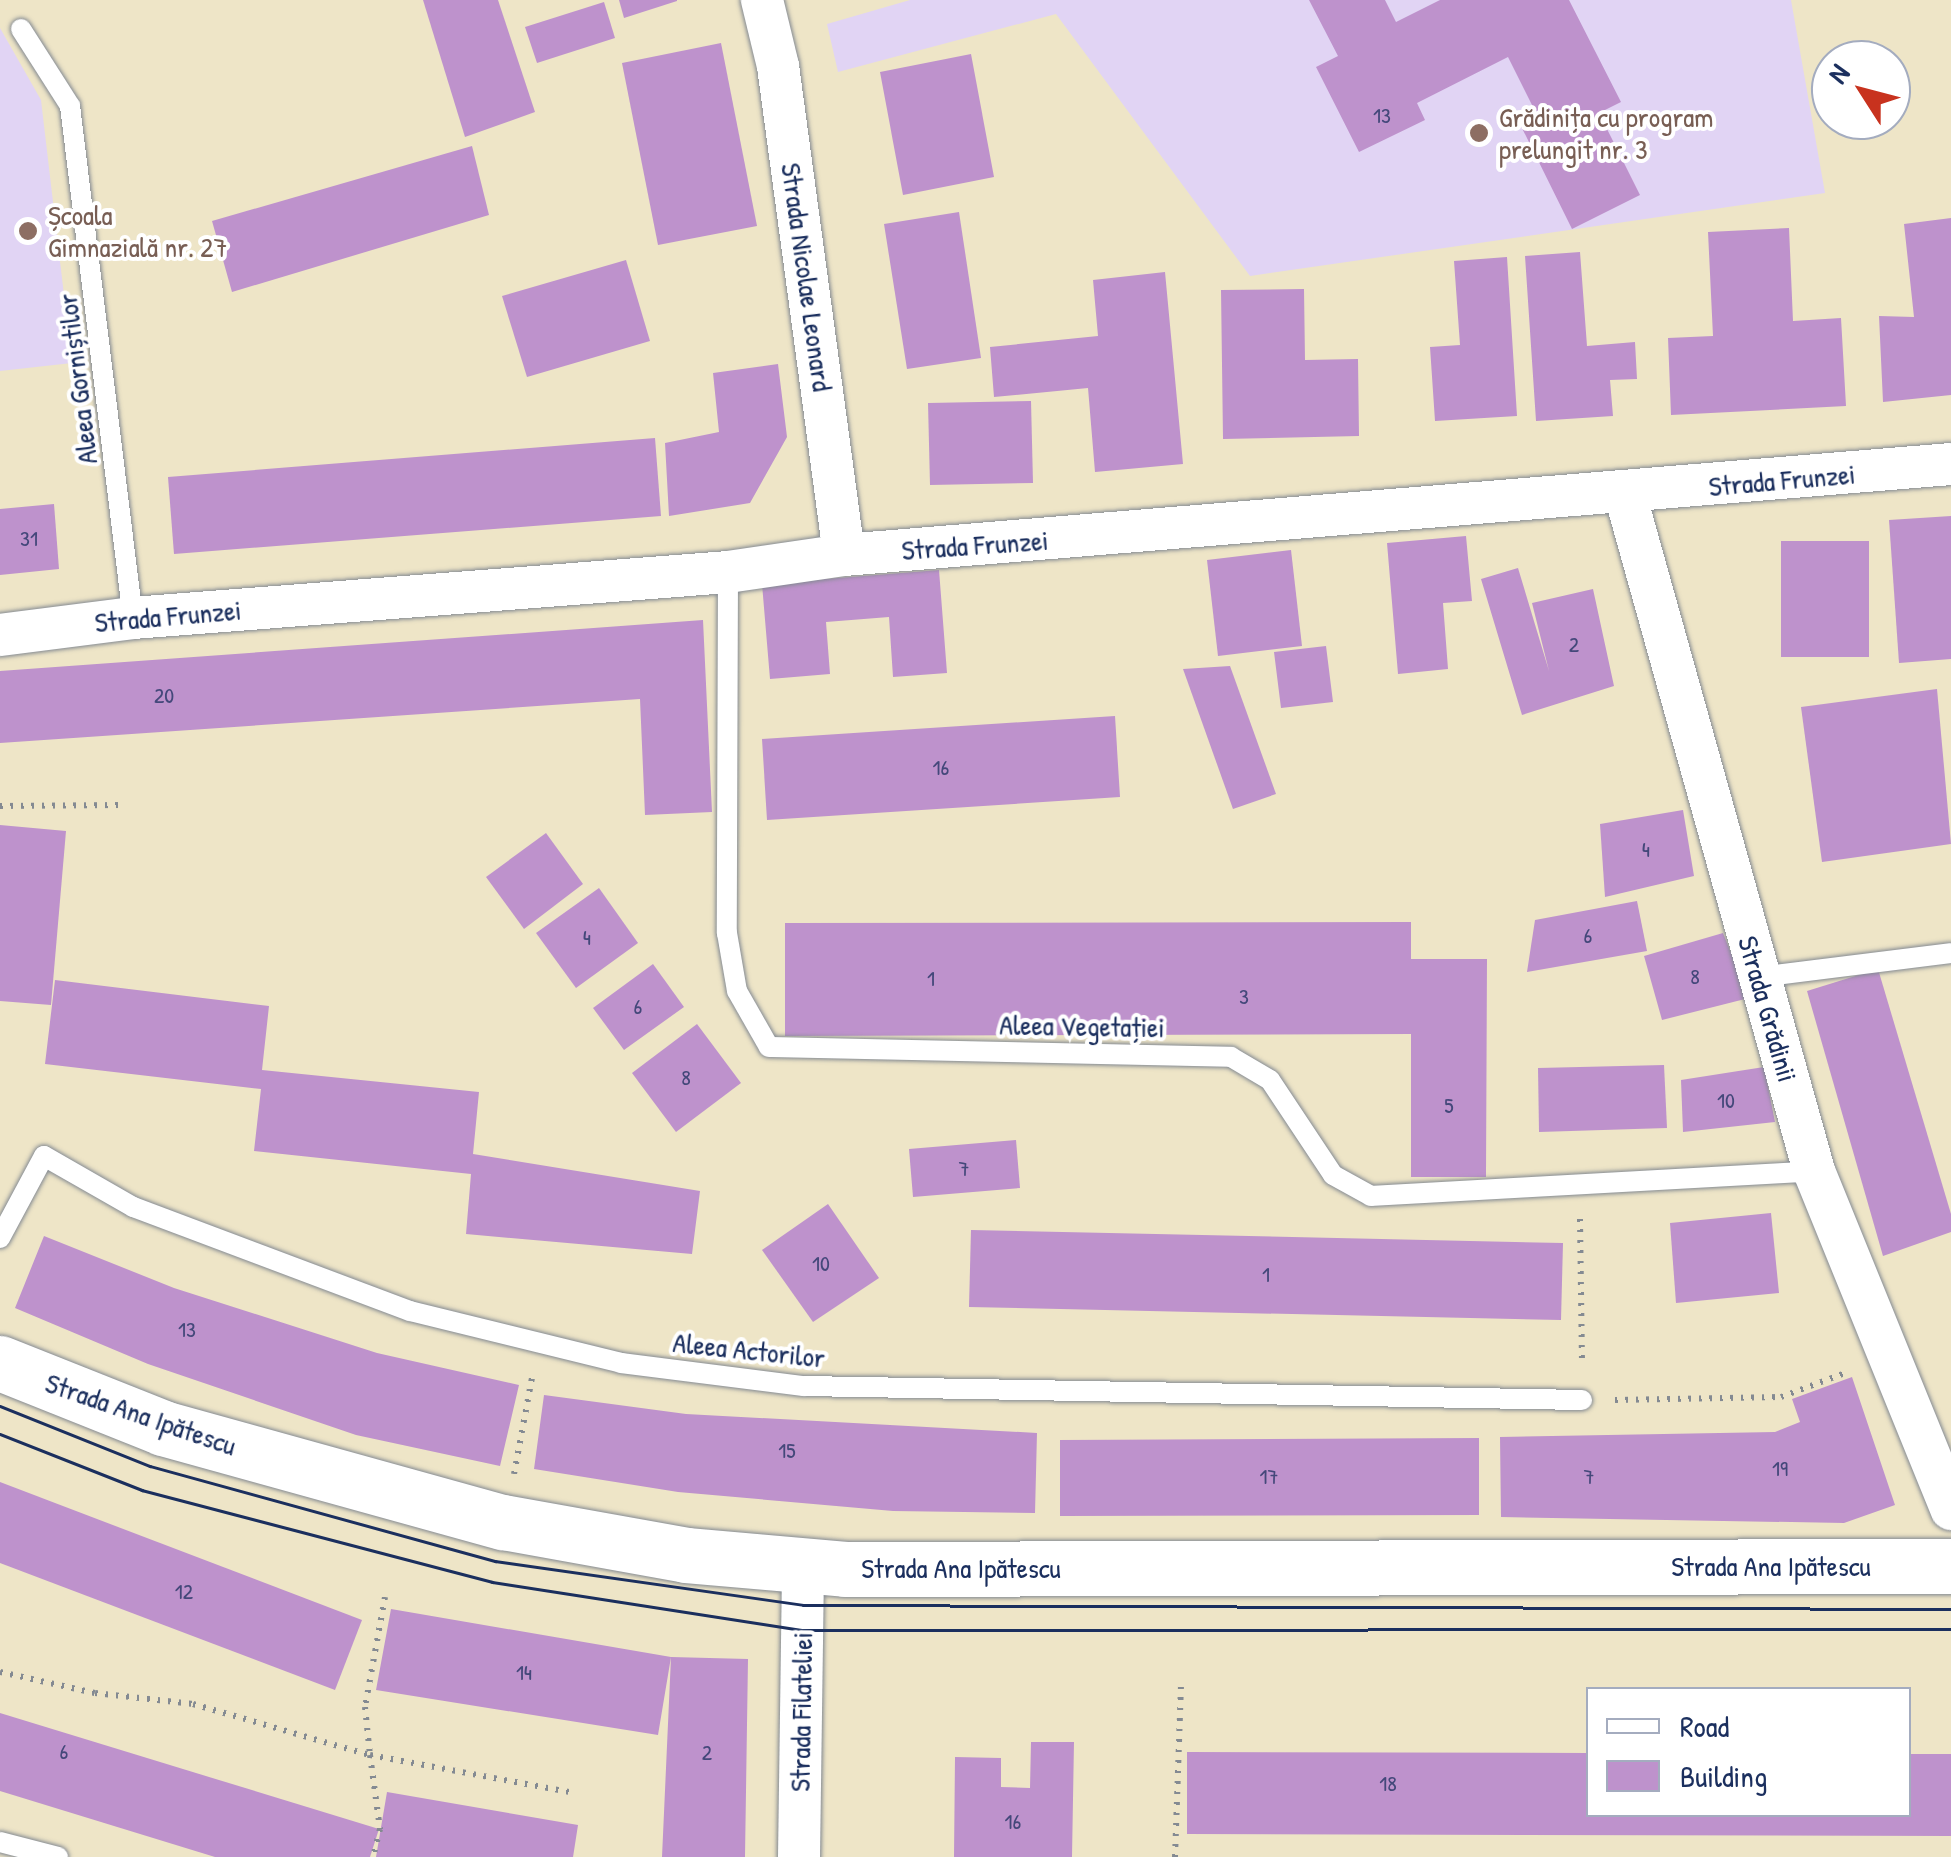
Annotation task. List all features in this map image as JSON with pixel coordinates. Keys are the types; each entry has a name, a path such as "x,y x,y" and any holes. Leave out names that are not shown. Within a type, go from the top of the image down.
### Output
{"street":[{"name":"Strada Nicolae Leonard","path":"762,0 778,66 844,555"},
{"name":"Strada Frunzei","path":"0,635 133,618 728,572 844,555 1626,494 1951,464"},
{"name":"Strada Grădinii","path":"1626,494 1814,1171 1951,1509"},
{"name":"Strada Ana Ipătescu","path":"0,1363 163,1428 503,1522 686,1554 804,1566 1951,1566"},
{"name":"Strada Filateliei","path":"798,1857 804,1566"}],"lane":[{"name":"Aleea Gorniștilor","path":"21,29 70,106 133,618"},
{"name":"Aleea Vegetației","path":"728,572 727,932 737,991 769,1047 1230,1056 1270,1080 1334,1176 1371,1196 1814,1171"},
{"path":"1759,977 1951,953"},
{"name":"Aleea Actorilor","path":"0,1238 44,1156 133,1208 410,1311 538,1348 804,1386 1582,1400"},
{"path":"0,1842 58,1857"}],"path":[{"path":"0,806 121,805"},
{"path":"1580,1184 1582,1400 1781,1397 1887,1358"},
{"path":"514,1477 538,1348"},
{"path":"373,1857 380,1829 365,1708 385,1597"},
{"path":"0,1672 95,1693 193,1704 370,1755 576,1793"},
{"path":"1176,1857 1181,1686"}],"shaded area":[{"name":"Grădinița cu program prelungit nr. 3","path":"910,0 1791,0 1811,114 1811,140 1816,140 1825,193 1250,276 1056,14 838,72 827,24"},
{"name":"Școala Gimnazială nr. 27","path":"0,28 41,100 72,363 0,371"}],"building":[{"path":"423,0 498,0 535,112 465,137"},
{"path":"619,0 677,0 677,1 624,18"},
{"path":"1309,0 1385,0 1396,22 1440,0 1569,0 1621,102 1599,113 1640,195 1572,229 1518,120 1535,111 1508,57 1417,103 1425,120 1359,152 1316,67 1338,56"},
{"path":"604,2 615,38 537,63 525,27"},
{"path":"721,43 757,226 658,245 622,63"},
{"path":"971,54 994,177 903,195 880,72"},
{"path":"472,146 489,215 232,292 212,221"},
{"path":"959,212 981,358 907,369 884,224"},
{"path":"1951,218 1951,395 1883,402 1879,316 1914,317 1904,224"},
{"path":"1789,228 1793,321 1841,318 1846,406 1671,415 1668,338 1713,336 1708,232"},
{"path":"1580,252 1587,346 1635,342 1637,379 1610,380 1613,416 1536,421 1525,256"},
{"path":"1507,257 1517,416 1435,421 1430,347 1460,345 1454,261"},
{"path":"626,260 650,341 527,377 502,296"},
{"path":"1165,272 1183,464 1095,472 1088,388 994,397 990,347 1098,336 1093,280"},
{"path":"1304,289 1305,360 1358,359 1359,436 1223,439 1221,290"},
{"path":"778,364 787,437 750,503 669,516 665,443 719,432 713,373"},
{"path":"1031,401 1033,483 930,485 928,403"},
{"path":"655,438 661,516 174,554 168,477"},
{"path":"54,504 59,569 0,575 0,509"},
{"path":"1951,516 1951,659 1899,663 1889,520"},
{"path":"1466,536 1472,601 1443,603 1448,669 1398,674 1387,543"},
{"path":"1781,541 1869,541 1869,657 1781,657"},
{"path":"1291,550 1302,646 1218,656 1207,560"},
{"path":"1518,568 1549,671 1532,603 1593,589 1614,686 1522,715 1481,579"},
{"path":"939,570 947,673 893,677 889,617 826,622 830,674 770,679 762,584"},
{"path":"703,620 712,812 645,815 640,699 0,743 0,671"},
{"path":"1326,646 1333,702 1281,708 1274,652"},
{"path":"1230,666 1276,794 1233,809 1183,669"},
{"path":"1937,689 1951,844 1822,862 1801,707"},
{"path":"1115,716 1120,797 767,820 762,739"},
{"path":"1683,810 1694,876 1605,897 1600,824"},
{"path":"0,825 66,831 51,1005 0,1001"},
{"path":"546,833 583,884 524,929 486,877"},
{"path":"599,888 638,943 576,988 536,933"},
{"path":"1637,901 1647,951 1527,972 1535,920"},
{"path":"1411,922 1411,959 1487,959 1486,1177 1411,1177 1411,1034 785,1036 785,923"},
{"path":"1723,933 1749,998 1662,1020 1644,956"},
{"path":"653,964 684,1007 624,1050 593,1008"},
{"path":"1878,969 1951,1214 1951,1232 1883,1256 1807,991"},
{"path":"55,980 269,1006 262,1070 479,1092 473,1154 700,1191 692,1254 466,1234 471,1174 254,1151 261,1089 45,1064"},
{"path":"697,1024 741,1083 676,1132 632,1073"},
{"path":"1664,1065 1667,1128 1539,1132 1538,1068"},
{"path":"1764,1067 1775,1122 1683,1132 1681,1080"},
{"path":"1016,1140 1020,1188 913,1197 909,1149"},
{"path":"828,1204 879,1278 813,1322 762,1250"},
{"path":"1771,1213 1779,1293 1676,1303 1670,1223"},
{"path":"971,1230 1563,1243 1561,1320 969,1307"},
{"path":"44,1236 174,1288 377,1353 519,1385 500,1466 356,1435 148,1364 15,1308"},
{"path":"1852,1377 1895,1505 1844,1523 1501,1517 1500,1437 1775,1432 1800,1422 1792,1399"},
{"path":"544,1395 686,1414 1037,1433 1035,1513 893,1511 678,1492 534,1469"},
{"path":"1479,1438 1479,1515 1060,1516 1060,1440"},
{"path":"0,1482 362,1620 335,1690 0,1563"},
{"path":"391,1609 671,1657 658,1735 376,1690"},
{"path":"671,1657 748,1659 745,1857 662,1857"},
{"path":"0,1713 379,1829 370,1857 215,1857 0,1791"},
{"path":"1031,1742 1074,1742 1072,1857 954,1857 955,1757 1001,1758 1001,1787 1030,1788"},
{"path":"1187,1752 1586,1753 1586,1817 1911,1817 1911,1754 1951,1754 1951,1836 1187,1834"},
{"path":"387,1792 578,1825 573,1857 376,1857"}],"tram line":[{"path":"0,1406 150,1466 495,1561 803,1605 1951,1609"},
{"path":"0,1434 142,1490 492,1582 803,1630 1951,1629"}],"place":[{"name":"Grădinița cu program prelungit nr. 3","path":"1479,133"},
{"name":"Școala Gimnazială nr. 27","path":"28,231"}]}
